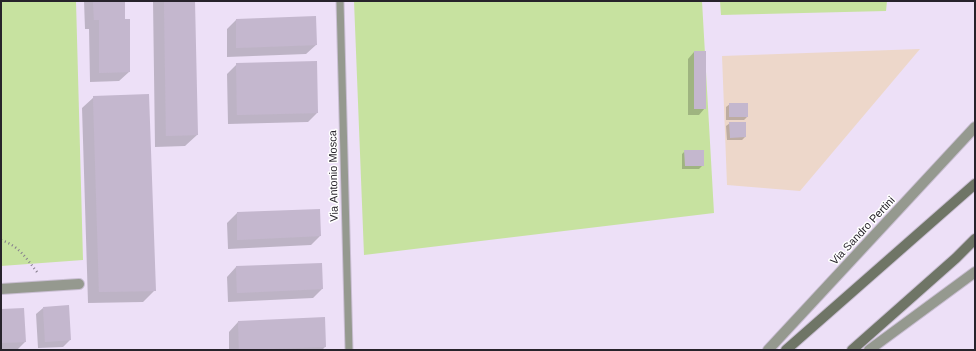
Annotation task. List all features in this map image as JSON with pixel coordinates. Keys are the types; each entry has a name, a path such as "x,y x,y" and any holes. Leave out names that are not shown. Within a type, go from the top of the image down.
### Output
{"main road":[{"path":"786,350 975,184"},
{"path":"852,350 956,258 975,239"}],"street":[{"name":"Via Sandro Pertini","path":"768,350 975,128"},
{"path":"869,350 975,272"},
{"path":"1,289 79,284"}],"lane":[{"name":"Via Antonio Mosca","path":"340,1 349,350"}],"path":[{"path":"1,240 10,243 21,252 47,286"}],"shaded area":[{"path":"920,49 800,191 727,185 722,56"}],"green space":[{"path":"1,1 76,1 83,260 1,266"},
{"path":"354,1 702,1 714,213 364,255"},
{"path":"720,1 887,1 886,11 721,15"}],"building":[{"path":"93,1 125,1 125,19 130,19 130,72 99,73 99,20 94,20"},
{"path":"164,1 195,1 198,135 166,136"},
{"path":"316,16 317,45 236,48 236,19"},
{"path":"694,51 706,51 706,109 694,109"},
{"path":"317,61 318,113 237,115 236,63"},
{"path":"149,94 156,291 99,292 93,96"},
{"path":"729,103 748,103 748,117 729,117"},
{"path":"729,122 746,122 746,137 730,138"},
{"path":"684,150 704,150 704,166 685,166"},
{"path":"320,209 321,236 237,240 237,212"},
{"path":"322,263 323,289 237,293 236,266"},
{"path":"69,305 71,340 45,342 43,307"},
{"path":"24,308 26,342 1,343 1,309"},
{"path":"325,317 326,347 239,350 238,321"}]}
